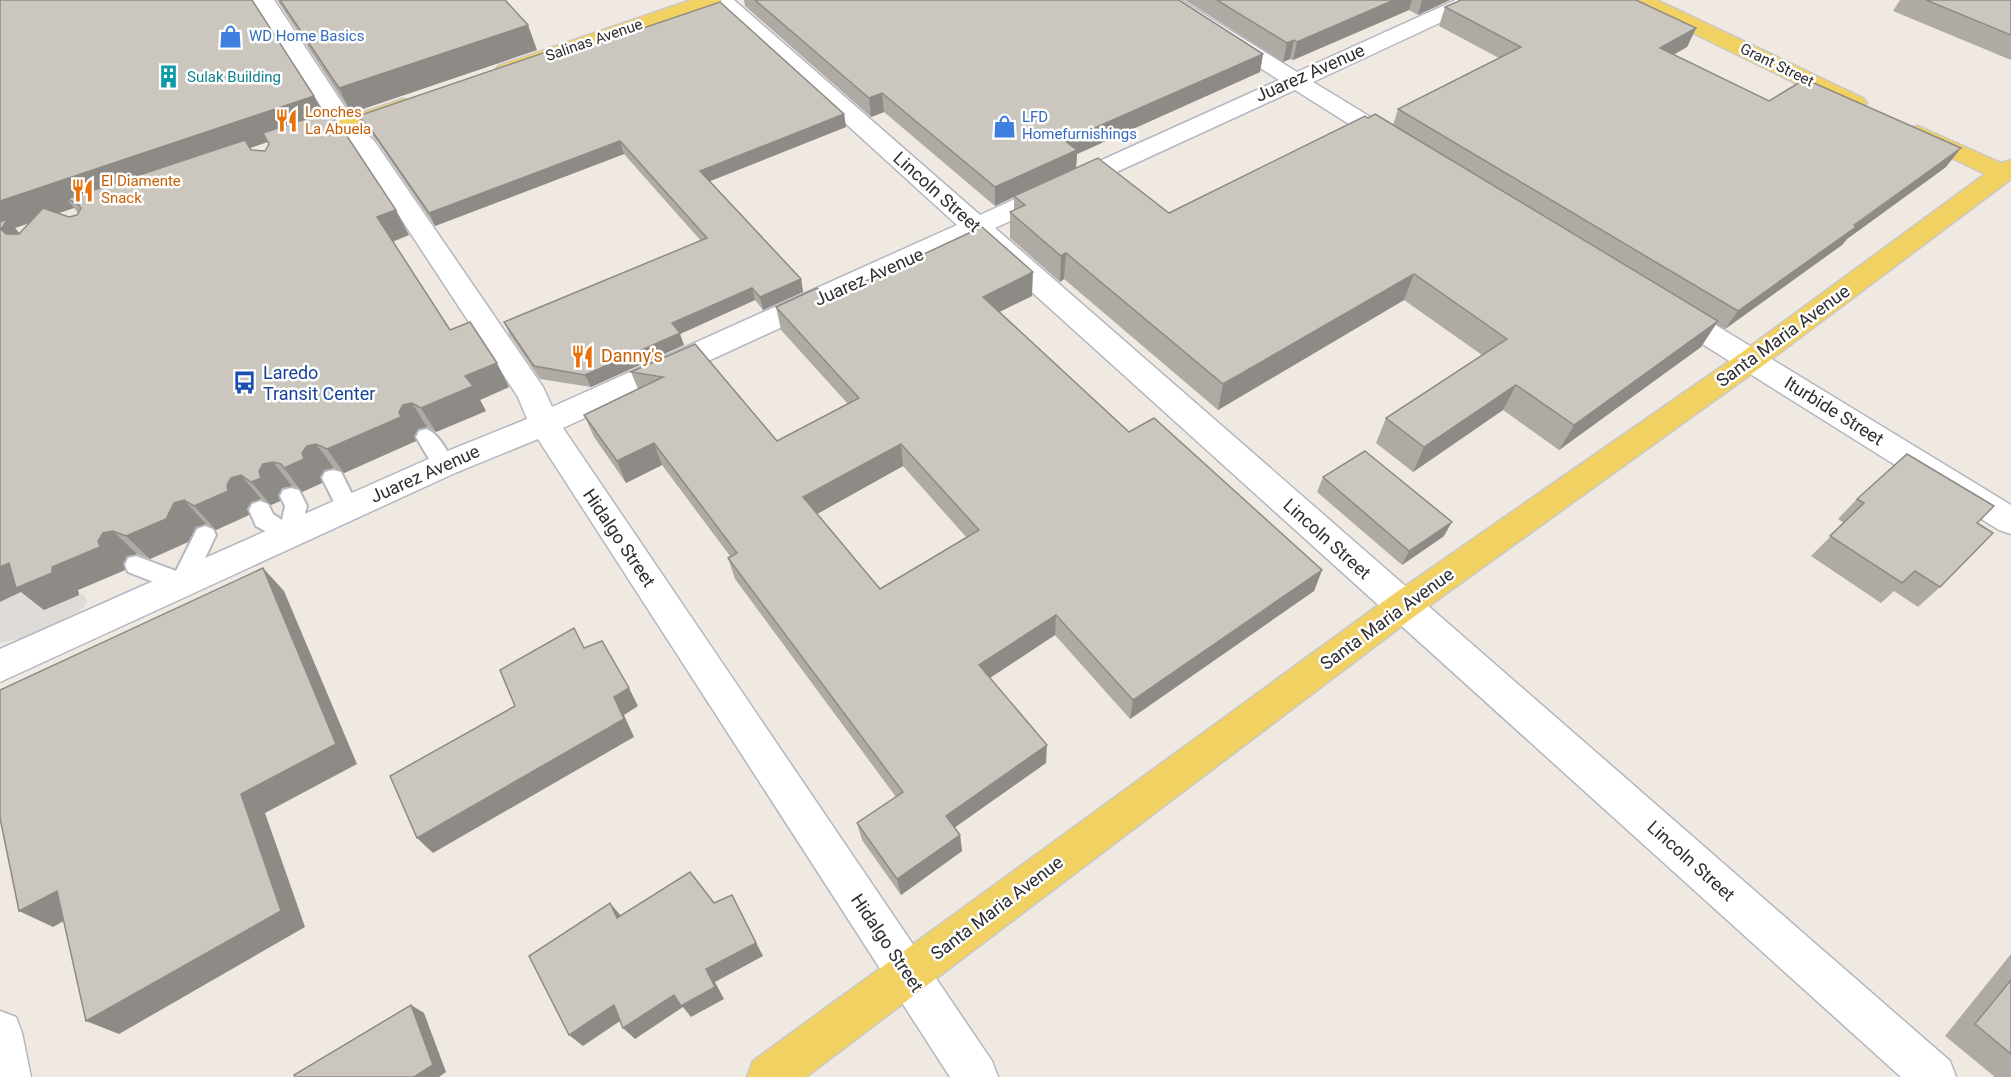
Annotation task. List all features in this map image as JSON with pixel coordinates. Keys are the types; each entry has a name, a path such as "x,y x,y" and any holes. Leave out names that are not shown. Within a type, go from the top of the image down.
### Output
{"main road":[{"name":"Salinas Avenue","path":"489,76 711,0"},
{"name":"Grant Street","path":"1640,0 1872,111"},
{"path":"274,150 423,99"},
{"path":"1904,126 2008,173"},
{"name":"Santa Maria Avenue","path":"769,1077 1403,606 1751,360 2008,173"}],"street":[{"name":"Hidalgo Street","path":"263,0 345,126 363,142 532,395 544,424 976,1077"},
{"name":"Lincoln Street","path":"721,0 1934,1077"},
{"path":"1166,0 1420,158"},
{"name":"Juarez Avenue","path":"0,666 444,465 544,424 1473,0"},
{"name":"Iturbide Street","path":"1654,301 2011,521"},
{"path":"0,1033 9,1077"}],"lane":[{"path":"426,436 444,465"},
{"path":"333,478 348,508"},
{"path":"260,510 264,520 289,535 296,506 291,496"},
{"path":"136,565 182,583 205,535"}],"shaded area":[{"path":"37,585 44,610 83,593 87,601 85,606 69,620 34,636 0,643 0,602"}],"building":[{"path":"0,0 252,0 314,96 0,201"},
{"path":"280,0 505,0 528,25 339,88"},
{"path":"755,0 1179,0 1263,54 1065,141 1077,150 995,187 882,93 869,98"},
{"path":"1217,0 1394,0 1297,42 1294,40 1287,43"},
{"path":"1461,0 1636,0 1696,28 1660,48 1769,101 1805,79 1961,148 1854,225 1856,227 1738,311 1398,109 1521,47 1445,7"},
{"path":"1926,0 2011,0 2011,35"},
{"path":"720,2 844,114 700,171 801,279 760,297 752,288 672,323 680,333 585,375 534,366 504,322 707,238 620,141 429,213 370,128 358,116 546,52 552,59"},
{"name":"Laredo Transit Center","path":"327,112 339,124 396,210 377,217 450,330 470,322 497,363 465,376 473,386 421,408 412,403 403,405 399,412 401,417 327,449 316,444 307,446 302,453 304,459 284,468 281,464 273,462 263,464 259,471 261,478 251,482 241,475 231,478 227,485 228,491 194,506 184,500 174,503 166,519 126,536 113,531 103,533 98,541 100,547 52,567 52,573 16,588 9,563 0,567 0,222 8,219 1,229 6,234 19,234 43,208 69,217 77,215 81,208 77,203 67,199 245,140 251,150 265,151 269,144 263,133"},
{"path":"1375,114 1718,321 1574,425 1516,385 1424,447 1386,418 1507,339 1414,274 1223,384 1066,253 1061,256 1010,212 1025,205 1014,196 1098,158 1169,213 1365,116 1368,118"},
{"path":"982,227 1033,272 983,297 1129,432 1154,418 1322,570 1133,700 1056,615 979,665 1047,745 946,816 960,835 897,879 857,823 903,792 728,558 737,553 654,443 617,461 584,415 663,377 631,372 695,344 777,441 859,398 776,307 817,288 827,299","holes":["901,444 979,530 880,589 803,497"]},
{"path":"1365,451 1452,522 1409,551 1323,477"},
{"path":"1907,454 1994,506 1977,523 1993,533 1940,587 1915,571 1902,583 1830,536 1864,503 1857,499"},
{"path":"263,568 336,744 241,794 281,911 86,1021 57,891 19,911 0,818 0,690"},
{"path":"574,628 584,648 602,641 629,688 614,697 624,719 417,838 390,776 515,706 500,670"},
{"path":"690,872 714,903 732,895 756,943 706,969 715,987 681,1006 674,995 623,1028 614,1005 569,1035 529,956 610,903 617,918"},
{"path":"2011,980 2011,1054 1975,1024"},
{"path":"411,1005 433,1065 414,1077 295,1077 294,1075"}],"place":[{"name":"WD Home Basics","path":"231,36"},
{"name":"Sulak Building","path":"169,77"},
{"name":"Lonches La Abuela","path":"287,121"},
{"name":"LFD Homefurnishings","path":"1004,126"},
{"name":"El Diamente Snack","path":"83,190"},
{"name":"Danny's","path":"583,356"},
{"name":"Laredo Transit Center","path":"245,383"}]}
